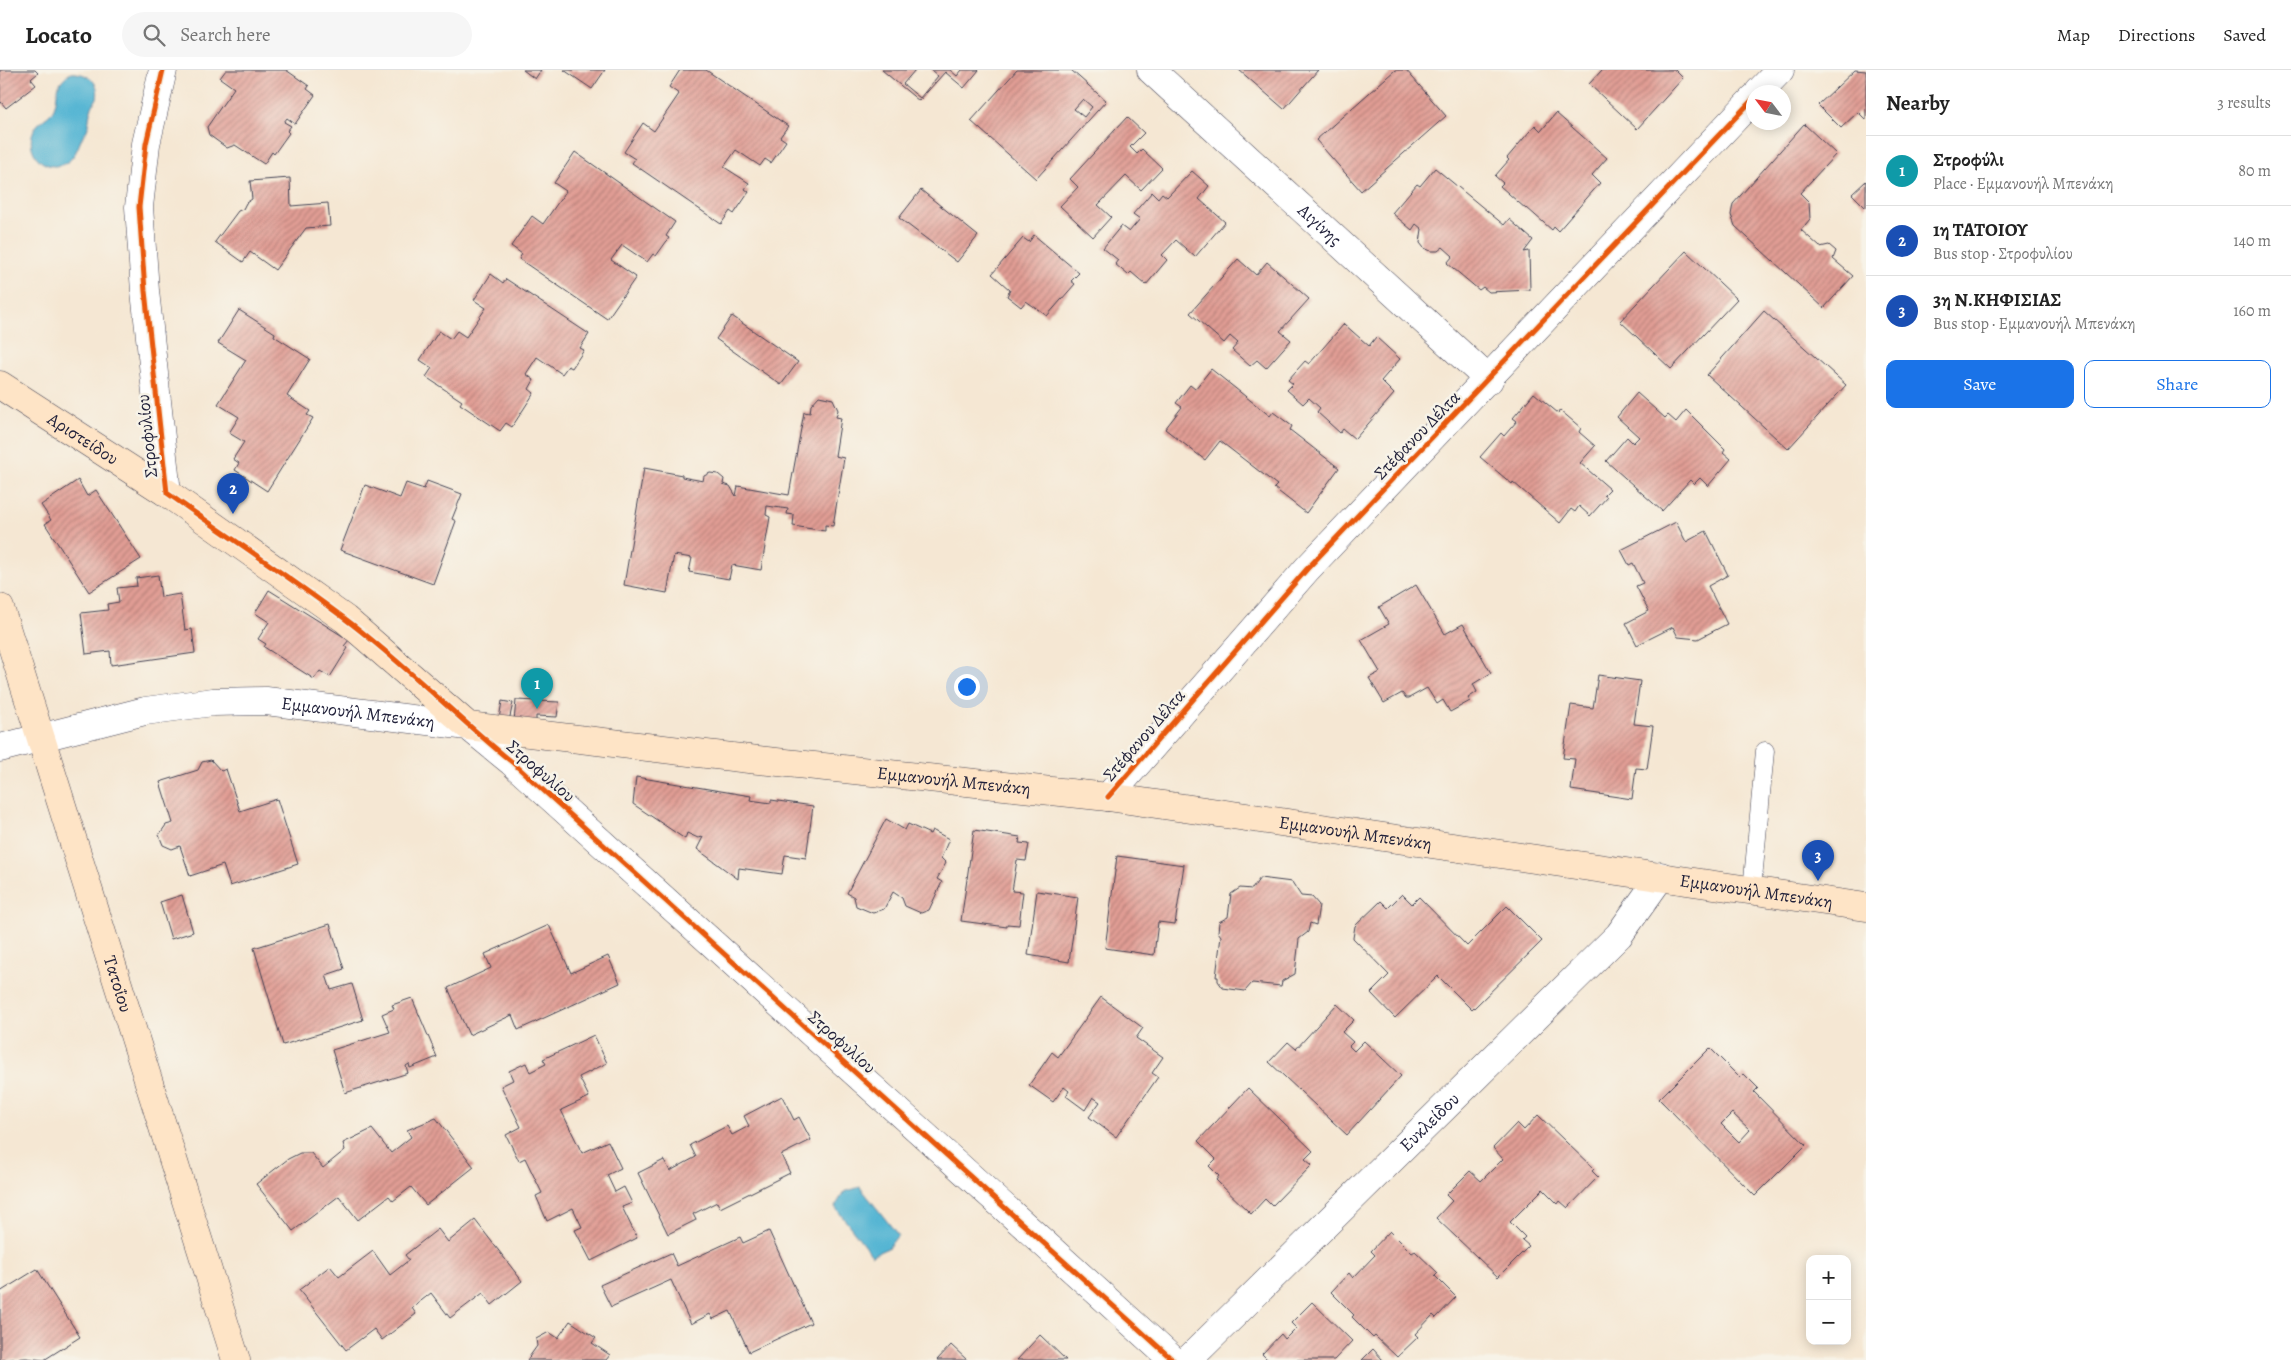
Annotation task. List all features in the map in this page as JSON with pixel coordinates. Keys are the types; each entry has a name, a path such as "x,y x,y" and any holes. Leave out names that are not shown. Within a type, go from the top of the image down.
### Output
{"main road":[{"name":"Αριστείδου","path":"0,385 167,493"},
{"name":"Στροφυλίου","path":"167,493 345,619 468,726"},
{"name":"Τατοΐου","path":"0,608 236,1360"},
{"name":"Εμμανουήλ Μπενάκη","path":"468,726 749,759 1108,797 1866,907"}],"street":[{"name":"Στροφυλίου","path":"163,70 146,144 139,207 145,291 167,493"},
{"name":"Αιγίνης","path":"1151,70 1489,380"},
{"path":"1766,85 1780,70"},
{"name":"Στέφανου Δέλτα","path":"1108,797 1307,569 1489,380 1746,107"},
{"name":"Εμμανουήλ Μπενάκη","path":"0,748 145,710 213,702 266,701 468,726"},
{"name":"Στροφυλίου","path":"468,726 512,762 1173,1360"},
{"name":"Ευκλείδου","path":"1188,1360 1619,935 1661,876"}],"lane":[{"path":"1752,890 1765,751"}],"water":[{"path":"71,73 82,74 91,79 97,87 97,98 90,112 87,129 73,157 61,165 49,165 38,159 34,153 31,141 32,134 41,121 52,112 59,86 65,77"},
{"path":"860,1187 898,1235 888,1248 872,1255 835,1207 844,1192"}],"building":[{"path":"0,70 35,70 38,73 31,79 36,85 6,108 0,103"},
{"path":"226,70 286,70 309,86 307,89 315,95 295,124 287,118 284,122 291,126 287,131 289,133 274,154 272,152 264,164 235,145 227,148 209,135 207,127 234,88 220,78"},
{"path":"523,70 541,70 535,79"},
{"path":"564,70 605,70 592,89"},
{"path":"680,70 706,70 788,126 780,137 786,141 771,163 765,159 760,166 736,150 724,167 749,183 745,189 749,192 734,214 730,211 721,224 632,163 635,159 624,152 643,123 654,131 679,94 669,87"},
{"path":"882,70 915,70 903,84 920,98 938,76 931,70 950,70 957,76 962,70 979,70 964,88 945,72 919,101"},
{"path":"1017,70 1071,70 1106,101 1036,179 971,121","holes":["1083,99 1092,107 1084,117 1074,109"]},
{"path":"1239,70 1318,70 1284,109"},
{"path":"1395,70 1406,70 1446,116 1361,191 1316,140"},
{"path":"1602,70 1675,70 1683,78 1637,129 1589,84"},
{"path":"1855,70 1866,71 1866,120 1858,112 1841,128 1818,105"},
{"path":"1556,113 1607,158 1592,175 1600,183 1558,231 1554,227 1552,230 1526,209 1500,186 1503,183 1495,176 1509,160 1507,158 1535,125 1541,131"},
{"path":"1127,117 1144,133 1130,147 1137,154 1142,149 1162,168 1141,190 1126,176 1098,205 1111,217 1093,237 1060,206 1078,187 1070,179"},
{"path":"1804,124 1836,154 1800,193 1809,202 1810,219 1801,230 1820,247 1829,245 1836,251 1833,259 1853,276 1824,308 1735,226 1731,215 1733,204"},
{"path":"575,152 675,222 666,236 669,238 656,256 653,254 647,262 622,245 611,260 636,277 607,319 519,259 522,254 511,246 532,216 543,224 566,191 554,183"},
{"path":"1435,168 1504,225 1509,219 1533,240 1524,252 1529,251 1530,290 1489,292 1483,287 1479,290 1447,263 1453,256 1443,247 1438,251 1424,248 1420,243 1422,229 1416,224 1412,230 1392,213 1417,184 1420,186"},
{"path":"1192,171 1209,186 1199,199 1225,222 1195,257 1176,240 1162,255 1167,260 1146,285 1131,272 1128,275 1115,264 1118,260 1103,248 1121,226 1129,232 1140,219 1133,214 1152,192 1158,198 1162,193 1167,197"},
{"path":"290,178 291,206 328,203 330,226 306,228 275,270 250,252 243,262 215,242 238,211 243,209 246,203 252,199 250,181"},
{"path":"1866,181 1866,208 1852,194"},
{"path":"921,190 978,236 957,262 899,218"},
{"path":"1034,235 1079,273 1071,281 1075,284 1047,316 1026,301 1021,307 1007,296 1010,290 992,274 1023,238 1029,242"},
{"path":"1686,251 1737,299 1671,369 1620,321"},
{"path":"1238,259 1256,275 1267,262 1309,299 1280,331 1291,340 1266,368 1257,360 1250,366 1232,350 1238,343 1230,336 1224,343 1190,313"},
{"path":"491,274 503,283 506,279 589,334 580,348 584,350 572,368 568,366 562,374 537,357 526,374 534,380 529,389 534,393 512,427 506,423 500,431 460,404 462,401 426,377 432,368 420,360 439,331 451,339 457,331 466,337 486,308 474,300"},
{"path":"239,310 275,333 274,336 310,359 287,396 310,411 307,415 313,418 267,491 235,470 239,463 233,459 244,442 229,433 239,417 218,404 246,360 218,343"},
{"path":"1764,311 1846,385 1788,449 1707,375"},
{"path":"732,316 798,362 781,385 716,339"},
{"path":"1344,324 1369,346 1376,337 1400,359 1381,381 1394,394 1355,439 1343,429 1340,433 1317,412 1320,408 1309,398 1303,404 1287,390 1293,384 1288,380 1305,361 1309,364"},
{"path":"1211,369 1270,416 1273,412 1292,426 1290,430 1339,468 1306,513 1274,488 1277,485 1220,441 1205,460 1165,429 1182,407 1176,403 1190,385 1195,389"},
{"path":"1534,393 1558,413 1560,410 1581,428 1579,432 1595,446 1580,463 1610,489 1604,495 1607,497 1590,516 1579,506 1575,512 1571,509 1560,523 1513,482 1512,484 1480,457 1501,433 1504,436 1517,421 1513,418"},
{"path":"1637,393 1665,418 1668,415 1676,422 1686,410 1725,449 1723,452 1731,459 1708,486 1700,478 1694,484 1690,480 1662,511 1606,461 1627,437 1633,443 1639,437 1617,417"},
{"path":"819,396 833,399 838,410 836,417 841,418 835,456 844,458 833,526 825,525 825,531 793,526 794,515 787,514 788,509 767,506 766,515 770,517 761,570 732,565 729,579 689,572 692,558 674,555 667,593 624,585 644,468 703,481 704,476 710,473 718,474 724,479 723,484 730,486 736,496 738,486 789,495 804,412 810,413 811,405"},
{"path":"78,480 87,496 96,490 141,559 89,592 45,524 51,520 41,505"},
{"path":"427,481 462,494 452,519 456,521 433,584 340,550 365,485 400,498 406,483 424,489"},
{"path":"1676,522 1686,542 1706,531 1728,575 1708,586 1727,624 1698,639 1678,637 1673,627 1637,645 1626,623 1649,611 1636,586 1643,583 1633,563 1629,565 1621,550"},
{"path":"158,575 161,597 180,594 185,630 192,629 195,653 111,665 110,651 86,654 81,613 108,610 107,604 119,602 117,588 137,586 136,578"},
{"path":"1416,585 1445,634 1463,624 1491,673 1473,684 1477,692 1468,698 1470,701 1450,712 1443,700 1437,704 1427,688 1409,698 1406,698 1402,693 1384,703 1369,678 1380,672 1361,640 1389,624 1379,607"},
{"path":"269,590 349,640 344,646 348,648 330,677 320,671 314,679 264,647 266,644 258,639 269,622 255,613"},
{"path":"1598,675 1640,681 1634,724 1653,726 1647,769 1636,768 1632,799 1571,790 1575,759 1563,758 1571,705 1593,708"},
{"path":"516,700 559,702 557,717 536,716 536,723 514,722"},
{"path":"502,701 513,703 509,721 499,719"},
{"path":"211,760 221,771 226,769 240,811 277,799 298,864 230,886 223,865 190,876 180,846 172,849 163,845 159,835 166,825 173,823 160,782 198,770 202,762"},
{"path":"636,777 751,796 750,800 771,803 771,800 813,806 806,858 785,855 782,874 739,868 738,879 697,849 703,837 698,838 687,833 685,839 633,804"},
{"path":"886,819 905,830 908,824 930,834 932,830 949,839 941,858 946,863 937,879 942,882 929,910 921,913 905,906 902,898 893,892 884,909 873,913 856,906 854,897 847,893"},
{"path":"974,830 1020,837 1019,843 1029,844 1026,861 1017,860 1012,891 1023,892 1019,925 1007,924 1007,927 961,921"},
{"path":"1117,856 1184,865 1175,924 1158,922 1154,955 1105,948"},
{"path":"1260,878 1292,882 1301,896 1312,897 1319,905 1316,925 1310,923 1308,932 1299,939 1295,974 1282,981 1281,986 1252,983 1245,991 1223,988 1218,981 1218,977 1216,977 1221,936 1218,932 1219,922 1228,917 1231,894 1240,888 1252,889"},
{"path":"1037,891 1078,897 1069,962 1028,955"},
{"path":"1402,894 1412,904 1419,897 1467,946 1507,906 1542,941 1472,1010 1438,976 1395,1018 1371,993 1389,975 1353,938 1355,926 1381,901 1388,908"},
{"path":"182,895 193,932 171,939 160,902"},
{"path":"330,924 344,969 326,975 331,990 352,984 363,1020 283,1045 254,948"},
{"path":"549,925 571,973 608,956 620,983 518,1030 512,1015 469,1035 448,988 491,968 485,954"},
{"path":"1101,997 1143,1028 1136,1038 1163,1057 1152,1073 1158,1077 1116,1137 1089,1117 1100,1102 1093,1097 1085,1110 1066,1096 1069,1091 1064,1087 1053,1102 1029,1085 1052,1052 1058,1057"},
{"path":"412,998 437,1057 410,1068 409,1064 406,1066 408,1073 345,1093 332,1050 390,1032 382,1014 394,1009 392,1005"},
{"path":"1337,1004 1354,1020 1342,1032 1353,1042 1349,1046 1354,1051 1364,1041 1401,1076 1347,1135 1269,1062 1288,1042 1296,1049"},
{"path":"594,1035 607,1063 579,1077 589,1097 561,1110 582,1153 608,1141 621,1168 607,1175 615,1192 624,1187 632,1203 622,1207 637,1238 591,1261 575,1230 582,1227 573,1208 547,1221 536,1196 542,1193 525,1158 519,1161 506,1135 521,1127 501,1086 513,1080 509,1071 526,1063 530,1072 546,1064 543,1059"},
{"path":"1710,1048 1740,1078 1744,1074 1758,1088 1754,1092 1806,1145 1755,1196 1659,1099","holes":["1732,1113 1750,1130 1739,1142 1721,1124"]},
{"path":"1248,1088 1313,1151 1305,1159 1312,1165 1272,1206 1265,1199 1251,1214 1216,1180 1219,1176 1209,1166 1216,1159 1198,1141"},
{"path":"782,1096 794,1120 799,1117 811,1140 781,1155 790,1173 720,1208 717,1202 693,1214 696,1220 668,1234 638,1173 664,1160 670,1171 696,1157 690,1145 727,1126 732,1135 749,1126 744,1116"},
{"path":"1538,1115 1594,1169 1592,1171 1598,1177 1568,1208 1560,1201 1558,1204 1543,1189 1510,1222 1525,1237 1522,1240 1529,1246 1498,1277 1436,1218 1452,1201 1446,1195 1470,1171 1481,1181 1503,1159 1493,1148 1517,1123 1524,1130"},
{"path":"436,1118 474,1167 426,1205 411,1187 393,1201 389,1196 358,1220 339,1196 293,1231 256,1184 288,1159 300,1153 311,1153 323,1168 345,1150 343,1143 372,1129 391,1153 411,1137 407,1130"},
{"path":"475,1220 522,1281 492,1305 483,1293 450,1318 431,1293 412,1308 416,1314 382,1340 374,1329 346,1350 299,1290 330,1266 339,1277 373,1251 390,1275 409,1260 405,1255 438,1229 448,1242"},
{"path":"769,1231 811,1323 749,1352 730,1311 713,1319 710,1314 691,1324 671,1280 611,1307 600,1285 671,1253 677,1266 740,1237 743,1243"},
{"path":"1390,1231 1412,1253 1415,1251 1438,1273 1435,1276 1456,1297 1436,1318 1433,1315 1415,1334 1418,1337 1397,1357 1375,1336 1373,1338 1331,1292 1349,1273 1353,1278 1375,1255 1371,1251"},
{"path":"37,1269 80,1337 44,1360 26,1358 0,1360 0,1292"},
{"path":"1312,1302 1352,1341 1334,1360 1268,1360 1262,1354 1281,1334 1285,1339 1296,1328 1291,1323"},
{"path":"570,1321 596,1338 592,1343 610,1355 606,1360 527,1360 537,1346 536,1339 549,1332 558,1338"},
{"path":"1040,1335 1066,1360 1017,1360"},
{"path":"951,1345 967,1360 937,1360"},
{"path":"1373,1349 1383,1360 1362,1360"}],"cycle path":[{"path":"163,70 146,144 139,207 145,291 167,493 322,602 387,653 512,762 1173,1360"},
{"path":"1108,797 1307,569 1746,106"}],"place":[{"name":"1η ΤΑΤΟΙΟΥ","path":"233,514"},
{"name":"Στροφύλι","path":"537,709"},
{"name":"3η Ν.ΚΗΦΙΣΙΑΣ","path":"1818,881"}]}
